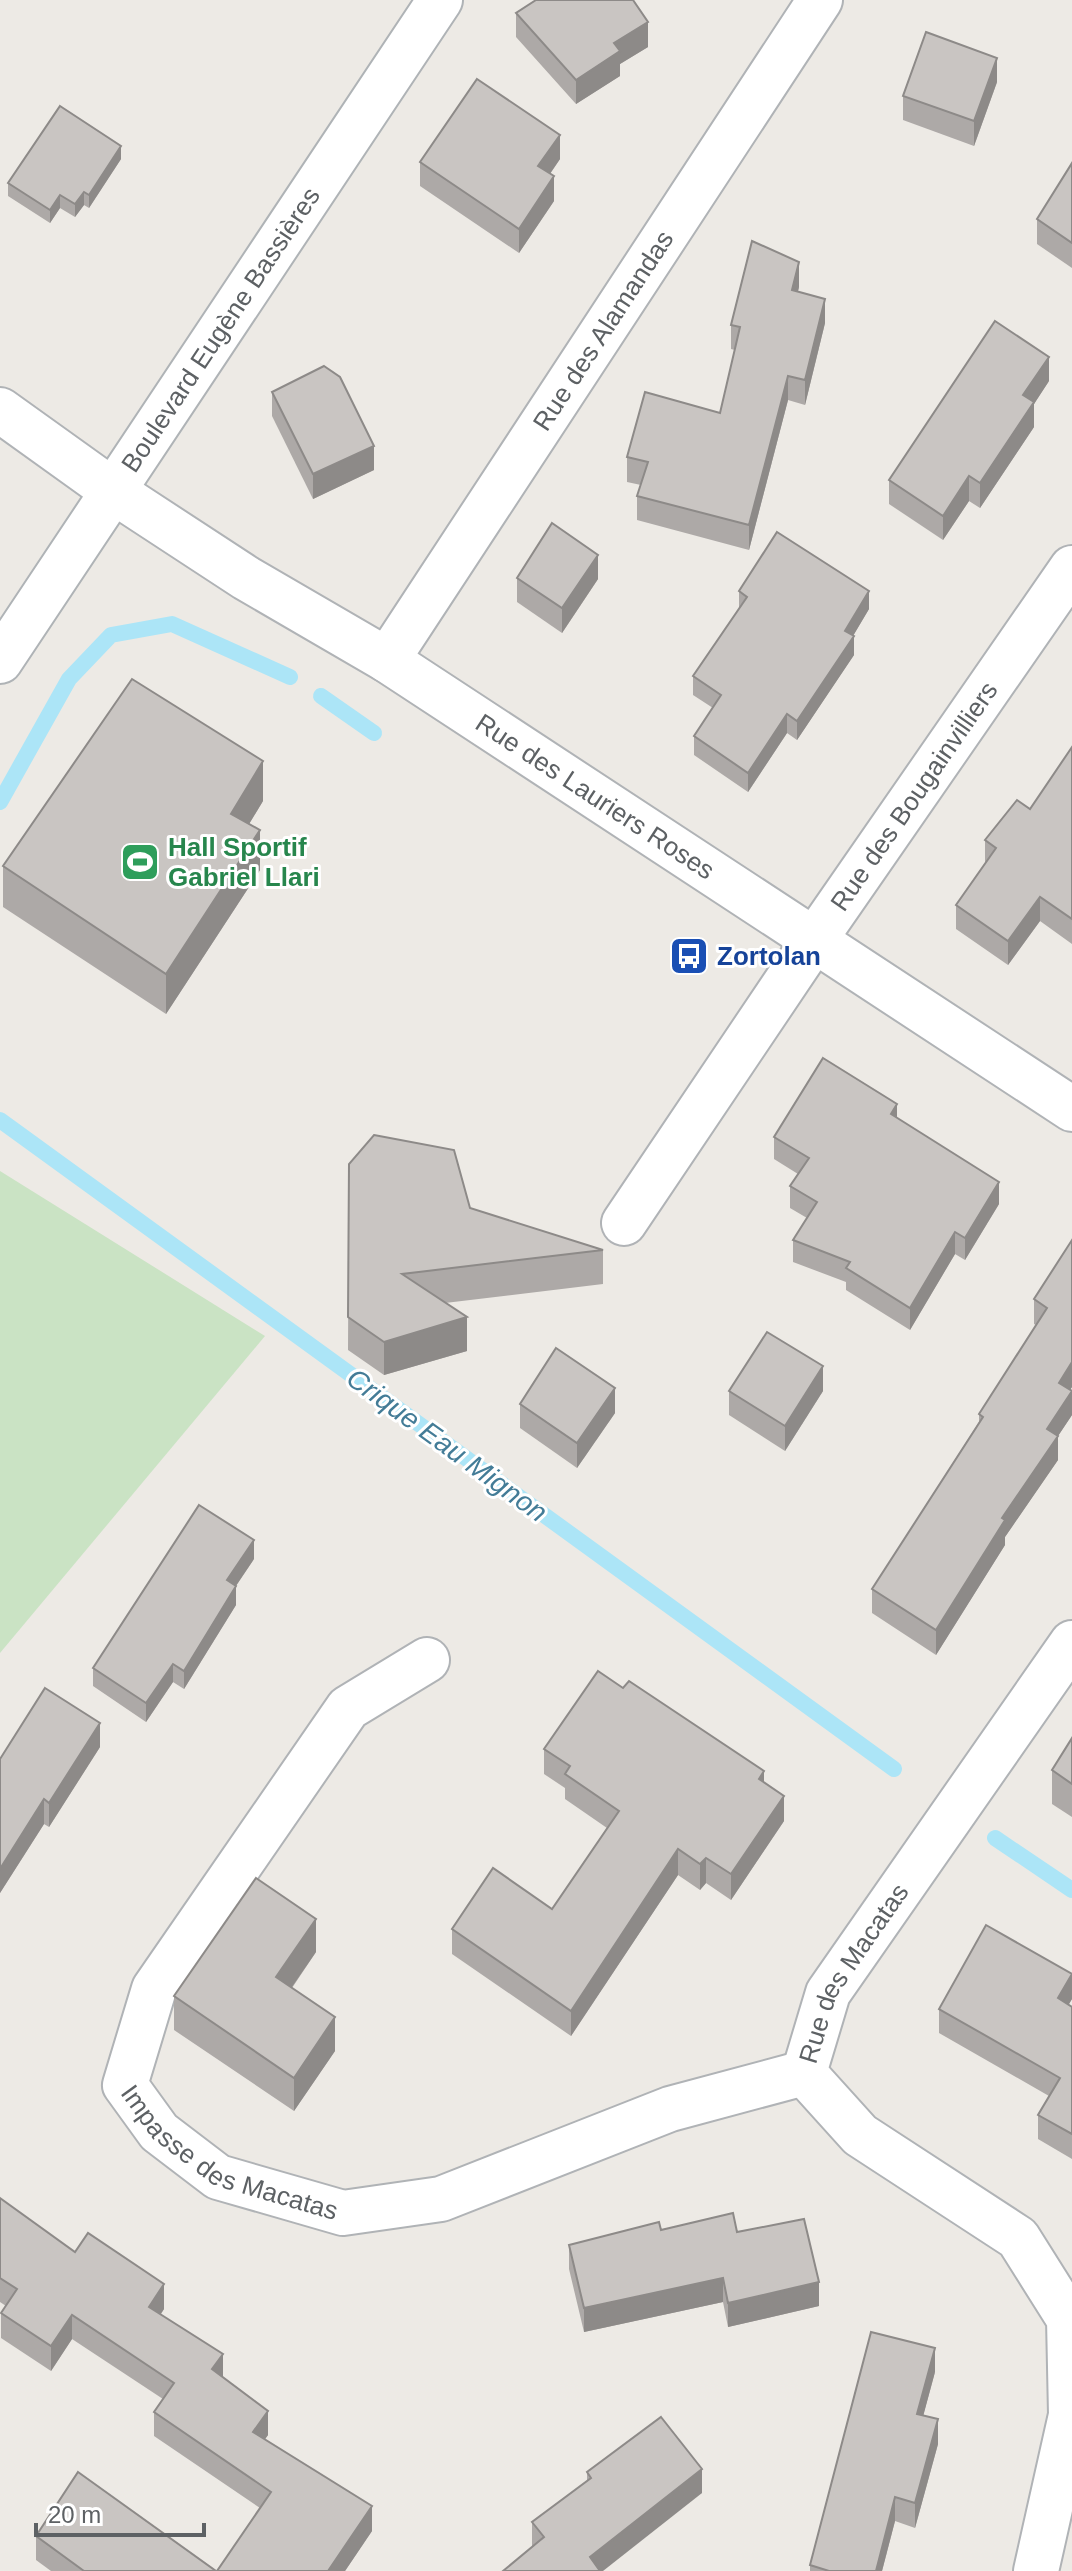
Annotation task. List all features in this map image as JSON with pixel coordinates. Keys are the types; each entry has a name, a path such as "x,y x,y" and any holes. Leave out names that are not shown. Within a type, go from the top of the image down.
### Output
{"street":[{"name":"Boulevard Eugène Bassières","path":"0,661 440,0"},
{"name":"Rue des Alamandas","path":"387,660 820,0"},
{"name":"Rue des Lauriers Roses","path":"0,410 113,491 246,578 387,660 1072,1109"},
{"name":"Rue des Bougainvilliers","path":"624,1223 815,939 1072,568"},
{"name":"Rue des Macatas","path":"1036,2571 1071,2415 1069,2319 1018,2238 860,2135 804,2073 828,1993 1072,1643"},
{"name":"Impasse des Macatas","path":"427,1660 348,1708 154,1989 125,2085 159,2132 218,2177 343,2213 441,2199 670,2109 804,2073"}],"green space":[{"path":"0,1171 265,1336 0,1653"}],"building":[{"path":"536,0 633,0 648,22 614,43 620,51 576,80 516,13"},
{"path":"926,32 997,58 974,121 903,96"},
{"path":"477,79 560,135 538,166 554,176 519,229 420,162"},
{"path":"60,106 121,146 89,195 84,192 75,204 60,195 50,210 8,183"},
{"path":"1072,163 1072,243 1037,219"},
{"path":"752,241 799,262 792,290 825,299 805,380 788,376 749,525 637,496 648,462 627,457 645,392 720,413 740,327 731,325"},
{"path":"995,321 1049,357 1023,395 1034,402 980,483 969,476 943,516 889,480"},
{"path":"324,366 340,377 374,446 313,474 272,392"},
{"path":"552,523 598,555 562,608 517,578"},
{"path":"777,532 869,591 845,631 854,636 797,721 787,714 748,773 694,736 721,695 693,676 747,597 739,591"},
{"name":"Hall Sportif Gabriel Llari","path":"132,679 263,761 231,814 260,830 166,974 3,866"},
{"path":"1072,747 1072,919 1040,897 1008,941 956,905 996,848 985,840 1017,800 1030,809"},
{"path":"823,1058 897,1104 891,1114 999,1182 965,1238 955,1232 910,1308 846,1268 850,1262 793,1240 817,1202 790,1186 809,1158 774,1137"},
{"path":"374,1135 454,1150 470,1208 603,1250 402,1274 467,1317 384,1342 348,1317 349,1164"},
{"path":"1072,1240 1072,1362 1059,1383 1072,1391 1047,1429 1058,1436 1002,1518 1005,1520 936,1630 872,1589 983,1417 979,1414 1047,1308 1034,1299"},
{"path":"767,1332 823,1366 785,1426 729,1391"},
{"path":"556,1348 615,1388 577,1443 520,1404"},
{"path":"199,1505 254,1540 227,1580 236,1586 184,1671 173,1664 146,1703 93,1668"},
{"path":"598,1671 623,1688 629,1681 764,1771 759,1779 784,1796 731,1874 706,1858 700,1864 678,1849 571,2011 452,1929 493,1868 552,1909 619,1811 565,1774 570,1766 544,1749"},
{"path":"45,1688 100,1723 49,1803 44,1799 0,1869 0,1759"},
{"path":"1072,1738 1072,1784 1052,1770"},
{"path":"256,1878 316,1919 276,1977 335,2017 294,2078 174,1996"},
{"path":"986,1925 1072,1974 1058,1998 1072,2007 1072,2134 1038,2115 1060,2078 939,2009"},
{"path":"0,2198 75,2252 88,2233 164,2284 149,2307 223,2354 212,2369 268,2411 253,2432 372,2506 328,2571 217,2571 271,2492 154,2412 174,2383 72,2315 51,2346 1,2313 17,2289 0,2278"},
{"path":"733,2213 737,2232 804,2219 819,2282 728,2303 723,2278 584,2308 569,2245 659,2222 661,2230"},
{"path":"871,2332 935,2348 917,2414 938,2419 915,2503 895,2497 876,2571 829,2571 810,2565"},
{"path":"661,2417 702,2469 590,2557 600,2571 503,2571 544,2537 532,2522 591,2478 587,2472"},
{"path":"78,2472 216,2571 84,2571 36,2536"}],"waterway":[{"path":"0,802 69,679 111,635 172,624 290,677"},
{"path":"321,696 374,733"},
{"name":"Crique Eau Mignon","path":"0,1120 894,1769"},
{"name":"Crique Eau Mignon","path":"995,1838 1072,1890"}],"place":[{"name":"Hall Sportif Gabriel Llari","path":"140,862"},
{"name":"Zortolan","path":"689,956"}]}
